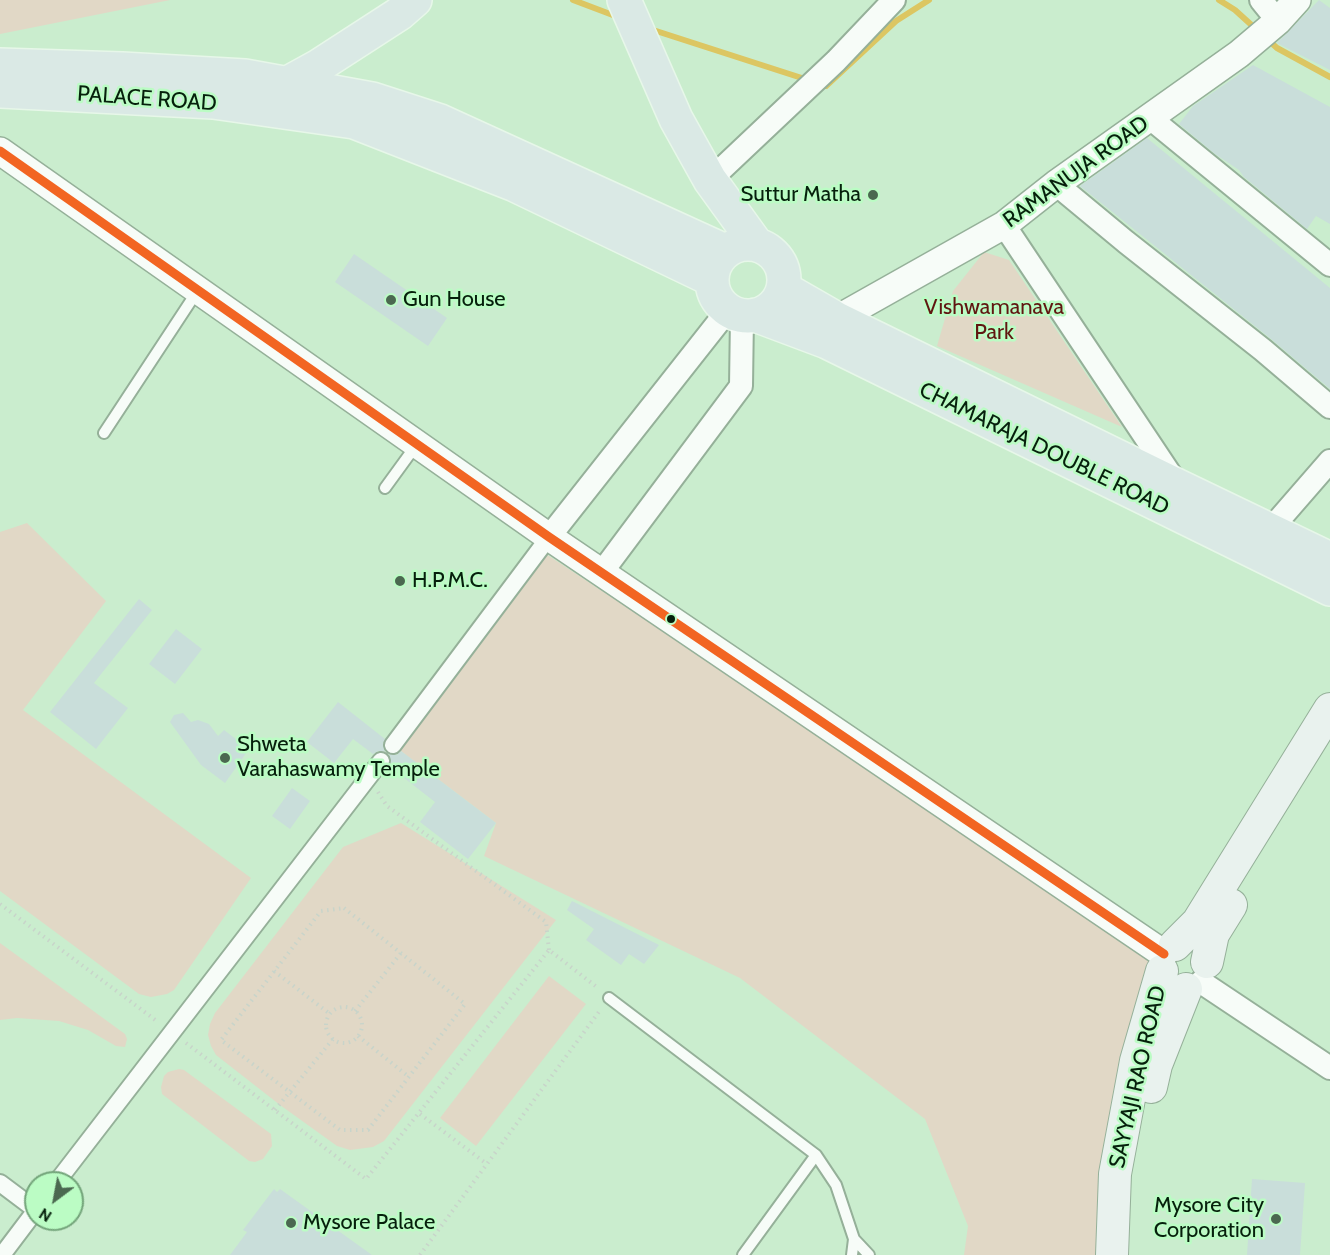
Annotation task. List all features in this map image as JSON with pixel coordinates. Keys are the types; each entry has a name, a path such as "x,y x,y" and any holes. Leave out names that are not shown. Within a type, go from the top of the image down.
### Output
{"main road":[{"path":"290,98 363,37 399,14 415,0"},
{"path":"630,14 676,119 710,180 757,245"},
{"path":"0,65 234,75 718,265"},
{"name":"PALACE ROAD","path":"0,91 213,102 290,98"},
{"path":"740,244 757,245 769,251 779,261 784,274 783,288 778,301 768,310 742,314 719,302 713,291 718,265 740,244"},
{"path":"783,288 837,318 1330,558"},
{"name":"CHAMARAJA DOUBLE ROAD","path":"742,314 827,342 1330,589"},
{"path":"1290,570 1325,597 1330,604"},
{"name":"SAYYAJI RAO ROAD","path":"1129,1255 1131,1175 1156,1065 1182,967 1198,922 1330,709"},
{"name":"SAYYAJI RAO ROAD","path":"1112,1255 1115,1174 1137,1061 1182,967 1213,934 1330,746"}],"street":[{"path":"710,180 836,61 894,0"},
{"path":"1261,0 1278,21"},
{"name":"RAMANUJA ROAD","path":"837,318 1004,225 1056,184 1239,54 1278,21 1297,0"},
{"path":"1150,118 1330,265"},
{"path":"0,151 549,537 1330,1068"},
{"path":"1056,184 1330,407"},
{"path":"1004,225 1178,486"},
{"path":"393,745 549,537 742,314"},
{"path":"602,572 741,386 742,314"},
{"path":"1270,530 1330,461"},
{"path":"65,1171 381,761"},
{"path":"0,1183 24,1201"},
{"path":"2,1255 24,1226"}],"lane":[{"path":"104,433 198,289"},
{"path":"385,488 417,444"},
{"path":"609,998 816,1155 836,1185 854,1239 869,1255"},
{"path":"743,1255 816,1155"},
{"path":"852,1255 854,1239"}],"path":[{"path":"0,904 366,1179 549,950 546,922 387,806 368,777"},
{"path":"344,908 465,1004 368,1130 340,1131 221,1040 274,971 321,911 344,908"},
{"path":"420,1255 609,998 549,950"},
{"path":"356,1011 401,953"},
{"path":"274,971 330,1014"},
{"path":"342,1007 356,1011 362,1023 362,1030 353,1041 346,1043 333,1039 326,1027 330,1014 342,1007"},
{"path":"358,1036 410,1077"},
{"path":"275,1110 333,1039"},
{"path":"420,1114 487,1164"}],"green space":[{"path":"0,0 170,0 0,34"},
{"name":"Vishwamanava Park","path":"984,252 1009,260 1122,427 937,346 953,291"},
{"path":"27,523 106,601 23,710 251,878 174,990 167,994 151,997 139,994 0,891 0,532"},
{"path":"543,552 1162,960 1114,1255 964,1255 968,1226 925,1119 740,978 484,856 496,823 393,745"},
{"path":"401,823 556,920 384,1141 373,1147 350,1150 337,1146 216,1055 208,1035 215,1013 343,847"},
{"path":"0,943 125,1034 127,1039 125,1047 116,1046 88,1030 59,1021 17,1018 0,1020"},
{"path":"549,976 586,1004 476,1146 440,1118"},
{"path":"184,1070 271,1134 272,1146 263,1159 255,1162 249,1161 162,1094 164,1076 168,1072"}],"building":[{"path":"1319,0 1330,8 1330,70 1277,43"},
{"path":"1253,65 1330,107 1330,224 1316,216 1307,229 1244,177 1239,170 1215,154 1179,124 1193,106"},
{"path":"1147,138 1330,288 1330,389 1080,186"},
{"name":"Gun House","path":"354,254 447,318 428,346 335,282"},
{"path":"139,599 152,610 94,683 128,708 96,749 50,712"},
{"path":"176,629 202,649 175,684 149,664"},
{"path":"338,702 385,739 383,744 385,752 378,751 373,754 353,739 334,763 307,742"},
{"path":"183,713 191,722 198,720 209,724 218,736 224,730 249,749 225,783 201,765 170,722 174,715"},
{"path":"401,751 496,823 468,859 420,822 435,802 390,767 389,754 397,755"},
{"path":"292,788 310,801 290,829 272,816"},
{"path":"572,901 659,945 644,964 629,954 621,965 586,940 594,929 567,910"},
{"name":"Mysore City Corporation","path":"1252,1179 1305,1183 1300,1255 1247,1255"},
{"name":"Mysore Palace","path":"274,1189 277,1192 280,1189 372,1255 230,1255 247,1232 243,1230"}],"waterway":[{"path":"573,0 618,17"},
{"path":"821,84 826,86 896,21 929,0"},
{"path":"1219,0 1235,10 1257,30"},
{"path":"650,29 808,80"},
{"path":"1267,39 1277,48 1330,77"}],"transit line":[{"path":"0,151 549,537 1164,954"}],"place":[{"name":"Suttur Matha","path":"873,195"},
{"name":"Gun House","path":"391,300"},
{"name":"H.P.M.C.","path":"400,581"},
{"name":"Shweta Varahaswamy Temple","path":"225,758"},
{"name":"Mysore City Corporation","path":"1276,1219"},
{"name":"Mysore Palace","path":"291,1223"}]}
